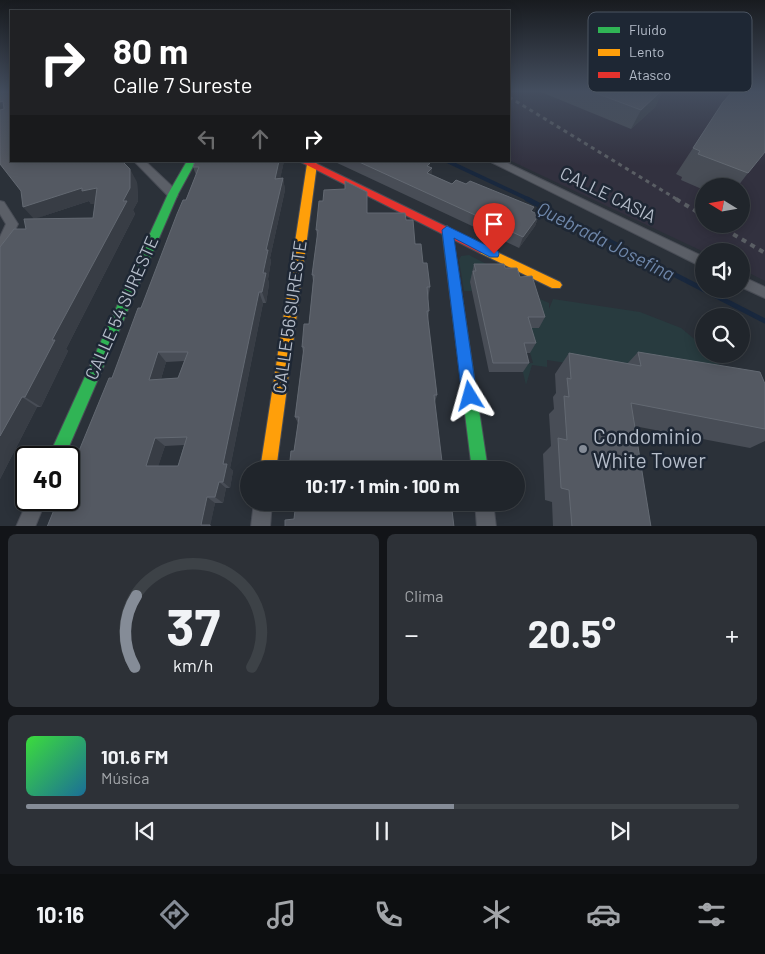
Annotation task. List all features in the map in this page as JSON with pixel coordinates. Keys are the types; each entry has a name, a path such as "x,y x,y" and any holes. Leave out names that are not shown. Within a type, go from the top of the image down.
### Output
{"street":[{"path":"140,162 173,194"},
{"name":"CALLE 54 SURESTE","path":"61,446 173,194 191,162"},
{"name":"CALLE CASIA","path":"496,162 695,259"},
{"path":"307,163 556,285"},
{"name":"CALLE 56 SURESTE","path":"269,461 307,163"},
{"path":"0,205 12,224 0,248"},
{"path":"447,230 479,461"},
{"path":"750,286 765,293"},
{"path":"25,526 32,511"},
{"path":"260,526 262,511"},
{"path":"485,511 487,526"}],"shaded area":[{"path":"510,117 765,117 765,281 750,274 750,243 695,243 695,248 510,160"}],"green space":[{"path":"469,255 533,288 531,295 549,303 549,309 553,299 640,312 681,328 695,340 695,363 718,363 729,388 547,360 547,367 532,365 526,385 521,364 533,363 527,342 513,328 540,328 537,318 473,283 470,283 472,291 464,291 459,260 461,256"}],"building":[{"path":"0,117 10,117 10,162 123,162 130,169 130,188 123,201 127,201 52,340 55,340 25,397 22,397 0,436 0,247 14,229 26,229 24,219 93,218 97,188 82,191 82,188 23,207 21,191 0,164"},
{"path":"714,117 765,117 765,152 748,173 698,154 700,151 693,148"},
{"path":"195,162 279,162 275,179 283,178 266,250 268,250 263,273 266,273 262,292 259,292 223,464 227,464 223,482 219,482 215,497 207,497 201,525 210,526 47,526 54,511 80,511 80,448 109,378 112,378 138,308 141,308 177,214 183,200 186,200 199,167 193,167","holes":["158,352 188,352 178,378 149,380","187,437 178,466 146,466 155,438"]},
{"path":"359,162 428,162 430,163 427,166 432,168 427,173 452,184 456,180 466,184 470,181 534,207 531,211 539,215 523,237"},
{"path":"345,181 367,192 367,213 405,213 406,220 413,220 415,244 421,244 423,263 427,263 430,287 427,287 429,311 427,311 437,395 434,395 442,461 290,461 291,451 294,451 299,417 295,417 304,347 302,347 304,324 309,324 319,201 323,201 324,190 345,189"},
{"path":"474,264 504,264 505,268 517,268 520,277 532,276 545,317 528,317 536,343 524,343 529,363 493,363 473,271 476,271"},
{"path":"638,352 695,361 695,363 760,372 765,384 765,429 631,403 651,526 572,526 569,490 561,488 558,438 567,440 564,396 569,397 567,378 571,379 569,353 641,366"},
{"path":"295,511 452,511 454,526 285,526 285,520 294,519"}],"waterway":[{"name":"Quebrada Josefina","path":"449,162 530,200"},
{"name":"Quebrada Josefina","path":"527,199 765,321"}],"railway":[{"path":"541,117 678,200"},
{"path":"676,199 695,211"},
{"path":"731,233 765,253"}],"traffic: fast":[{"path":"61,446 173,194 191,162"},
{"path":"447,230 479,461"}],"traffic: slow":[{"path":"269,461 312,164"},
{"path":"484,250 556,285"}],"traffic: jam":[{"path":"305,162 484,250"}],"place":[{"name":"Condominio White Tower","path":"583,449"}],"route":[{"path":"470,396 447,230 494,254"}]}
